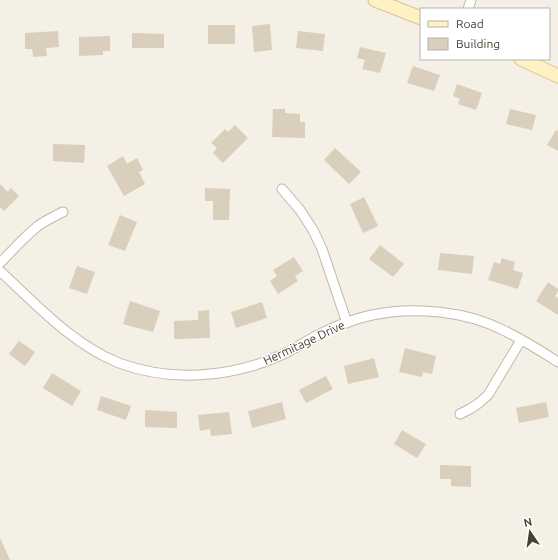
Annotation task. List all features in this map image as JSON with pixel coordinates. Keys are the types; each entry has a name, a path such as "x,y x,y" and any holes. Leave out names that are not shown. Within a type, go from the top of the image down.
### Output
{"street":[{"path":"375,0 420,18"},
{"path":"523,60 558,76"},
{"path":"282,190 300,210 319,242 346,323"},
{"path":"0,264 39,225 63,212"},
{"name":"Hermitage Drive","path":"0,271 64,330 79,341 97,352 119,362 146,371 206,375 232,372 254,366 280,356 316,336 346,323 371,315 394,311 440,312 484,322 504,330 558,362"},
{"path":"460,414 470,410 488,395 521,340"}],"building":[{"path":"270,24 272,50 254,52 252,26"},
{"path":"208,25 235,25 235,44 208,44"},
{"path":"58,31 59,47 46,48 47,56 33,57 32,49 25,49 25,33"},
{"path":"298,31 325,34 323,51 296,48"},
{"path":"132,33 164,34 164,48 132,48"},
{"path":"110,36 110,51 103,51 103,55 79,56 79,37"},
{"path":"360,47 386,53 380,73 362,69 365,60 357,58"},
{"path":"413,66 440,75 434,91 407,83"},
{"path":"457,84 482,93 476,110 458,104 460,99 453,96"},
{"path":"273,109 285,109 285,113 300,114 300,122 305,122 305,138 272,137"},
{"path":"510,109 536,115 532,130 506,124"},
{"path":"235,125 248,138 223,163 213,153 217,148 211,143 225,129 228,132"},
{"path":"556,130 558,131 558,151 547,145"},
{"path":"53,144 85,145 84,163 53,161"},
{"path":"335,148 361,172 349,184 324,160"},
{"path":"123,156 127,164 137,158 143,170 139,172 145,184 124,196 107,166"},
{"path":"0,184 8,192 11,188 19,196 4,211 0,207"},
{"path":"205,188 230,189 229,220 213,220 213,201 205,201"},
{"path":"364,197 378,226 363,233 350,204"},
{"path":"120,215 137,222 125,251 108,245"},
{"path":"380,245 404,264 393,277 369,259"},
{"path":"440,253 474,256 472,274 438,270"},
{"path":"294,257 303,271 295,276 298,281 278,294 270,281 277,276 273,270"},
{"path":"502,258 515,262 513,270 523,273 518,289 488,280 494,262 500,264"},
{"path":"77,266 95,272 87,294 69,288"},
{"path":"548,282 558,289 555,296 558,298 558,315 536,301"},
{"path":"130,301 160,311 153,332 123,324"},
{"path":"262,302 267,318 236,328 231,312"},
{"path":"209,310 210,338 174,339 174,321 198,320 198,311"},
{"path":"19,341 35,352 25,366 9,354"},
{"path":"405,348 436,356 432,374 423,372 422,377 399,372"},
{"path":"374,358 379,377 348,384 344,366"},
{"path":"52,373 81,391 72,406 43,388"},
{"path":"326,376 333,389 306,403 299,390"},
{"path":"101,396 131,406 126,420 97,410"},
{"path":"282,402 286,419 252,428 248,411"},
{"path":"546,402 549,417 519,423 516,408"},
{"path":"145,410 177,412 177,428 145,427"},
{"path":"229,412 232,434 211,436 210,429 200,431 198,415"},
{"path":"402,430 426,444 417,458 394,444"},
{"path":"440,465 471,466 471,487 451,486 451,479 440,479"},
{"path":"0,538 10,560 0,560"}]}
